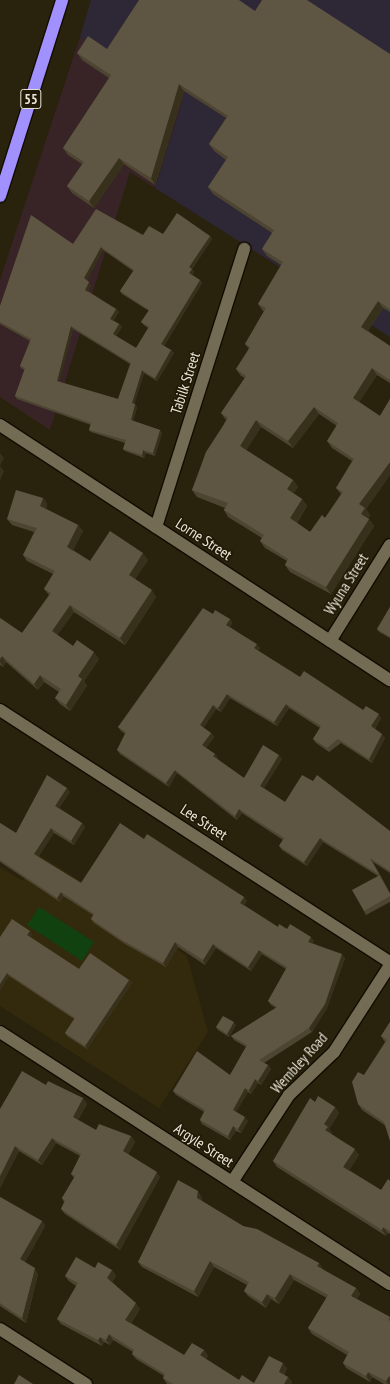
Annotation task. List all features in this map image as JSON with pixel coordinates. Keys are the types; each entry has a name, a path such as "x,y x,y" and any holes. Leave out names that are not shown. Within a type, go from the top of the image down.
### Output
{"highway":[{"name":"55","path":"0,196 62,0"}],"street":[{"name":"Tabilk Street","path":"156,527 244,249"},
{"name":"Lorne Street","path":"0,425 390,680"},
{"name":"Wyuna Street","path":"330,640 390,545"},
{"name":"Lee Street","path":"0,710 390,963"},
{"name":"Wembley Road","path":"232,1182 289,1095 334,1052 390,963"},
{"name":"Argyle Street","path":"0,1032 390,1284"},
{"path":"0,1329 86,1384"}],"shaded area":[{"path":"91,0 390,0 390,337 155,188 183,99 80,37"},
{"path":"80,37 183,99 155,188 130,172 50,430 0,397 0,280"},
{"path":"39,855 180,943 177,949 187,956 208,1032 159,1108 0,1006 0,867 23,881"}],"green space":[{"path":"39,907 94,942 82,961 27,925"}],"building":[{"path":"139,0 239,0 255,11 262,0 307,0 390,54 390,309 378,301 361,327 390,346 390,380 372,368 353,398 380,416 390,399 390,462 359,504 365,508 361,514 369,519 326,587 285,565 288,559 260,541 264,535 224,510 228,503 192,490 206,452 228,418 221,413 246,376 236,369 250,347 245,344 266,308 258,304 283,262 262,249 274,230 208,187 228,157 209,144 228,116 179,84 151,178 119,158 89,201 67,186 84,162 63,148 111,75 77,53 88,36 107,49","holes":["314,407 338,423 327,441 354,459 336,488 343,492 325,518 322,515 310,532 290,518 302,499 287,489 293,480 240,446 256,420 288,441"]},
{"path":"96,209 143,235 149,226 163,234 177,213 210,236 189,267 192,269 189,273 200,280 161,344 171,350 155,378 142,370 132,403 135,404 131,420 160,430 153,453 143,450 142,455 123,449 126,440 89,430 91,423 15,396 25,368 20,366 31,339 0,322 0,306 31,215 73,244","holes":["101,247 134,270 120,291 149,310 141,322 149,327 136,348 113,334 119,324 110,319 116,309 85,290 89,282 84,278","71,326 131,363 118,399 57,381"]},
{"path":"16,490 43,498 40,506 78,525 67,547 90,561 110,531 143,553 129,575 152,590 120,638 70,605 52,631 73,646 77,640 94,652 78,676 82,679 66,705 55,698 61,689 40,675 34,684 2,656 0,659 0,618 22,633 51,593 44,589 55,571 23,555 37,528 7,519"},
{"path":"390,607 390,637 377,629"},
{"path":"203,608 213,614 215,610 230,619 226,625 257,644 254,648 300,677 304,671 363,710 366,706 379,714 371,726 382,734 369,759 338,739 327,748 313,739 321,726 286,704 274,722 227,694 218,708 213,705 200,725 211,733 202,745 215,754 213,756 244,778 263,745 279,755 260,786 285,802 302,775 313,781 317,775 390,831 390,871 370,858 379,874 320,838 304,862 279,846 284,838 239,809 235,816 175,770 166,783 117,750 126,732 118,727"},
{"path":"47,775 67,788 55,806 82,823 71,841 51,828 34,854 81,883 120,823 144,839 147,834 244,897 240,903 278,927 279,924 287,929 290,924 311,937 308,942 342,954 325,1004 309,1028 259,1060 268,1065 258,1081 255,1079 249,1090 245,1088 233,1110 245,1117 238,1129 233,1126 228,1136 200,1120 205,1110 173,1091 197,1051 230,1075 247,1045 231,1036 277,1007 268,1001 287,967 259,950 248,967 213,944 203,960 175,942 163,963 122,940 91,919 94,914 61,892 57,898 0,860 0,823 16,833"},
{"path":"380,875 390,896 364,911 352,890"},
{"path":"12,919 30,931 27,935 79,969 90,953 129,980 85,1046 65,1033 75,1018 7,973 0,984 0,937"},
{"path":"223,1016 234,1022 227,1034 216,1027"},
{"path":"390,1022 390,1141 384,1122 358,1104 352,1082 358,1072 364,1075 387,1040 381,1036"},
{"path":"22,1071 46,1085 48,1081 83,1098 73,1117 96,1130 99,1124 131,1136 123,1151 157,1172 116,1245 61,1209 65,1201 62,1198 75,1176 71,1174 81,1154 52,1138 38,1160 15,1146 0,1176 0,1109"},
{"path":"318,1096 335,1107 324,1124 328,1127 325,1130 355,1149 343,1167 381,1190 388,1179 390,1181 390,1231 383,1227 382,1230 273,1161 310,1098 315,1102"},
{"path":"178,1180 198,1191 197,1198 243,1226 257,1229 319,1263 317,1266 356,1288 351,1296 390,1317 388,1320 390,1321 390,1377 389,1376 386,1381 368,1372 366,1376 343,1363 349,1352 308,1328 328,1295 290,1274 275,1298 267,1294 262,1302 244,1291 249,1282 210,1261 194,1291 138,1262"},
{"path":"0,1197 42,1221 20,1259 35,1268 22,1318 0,1303"},
{"path":"76,1257 95,1268 98,1262 112,1270 107,1278 136,1303 125,1320 184,1355 192,1343 204,1350 200,1355 239,1380 242,1375 254,1383 269,1356 283,1363 279,1372 288,1377 284,1384 173,1384 163,1378 165,1374 132,1354 134,1350 109,1334 106,1340 100,1337 98,1340 57,1319 78,1283 65,1276"},
{"path":"19,1375 33,1384 14,1384"}]}
